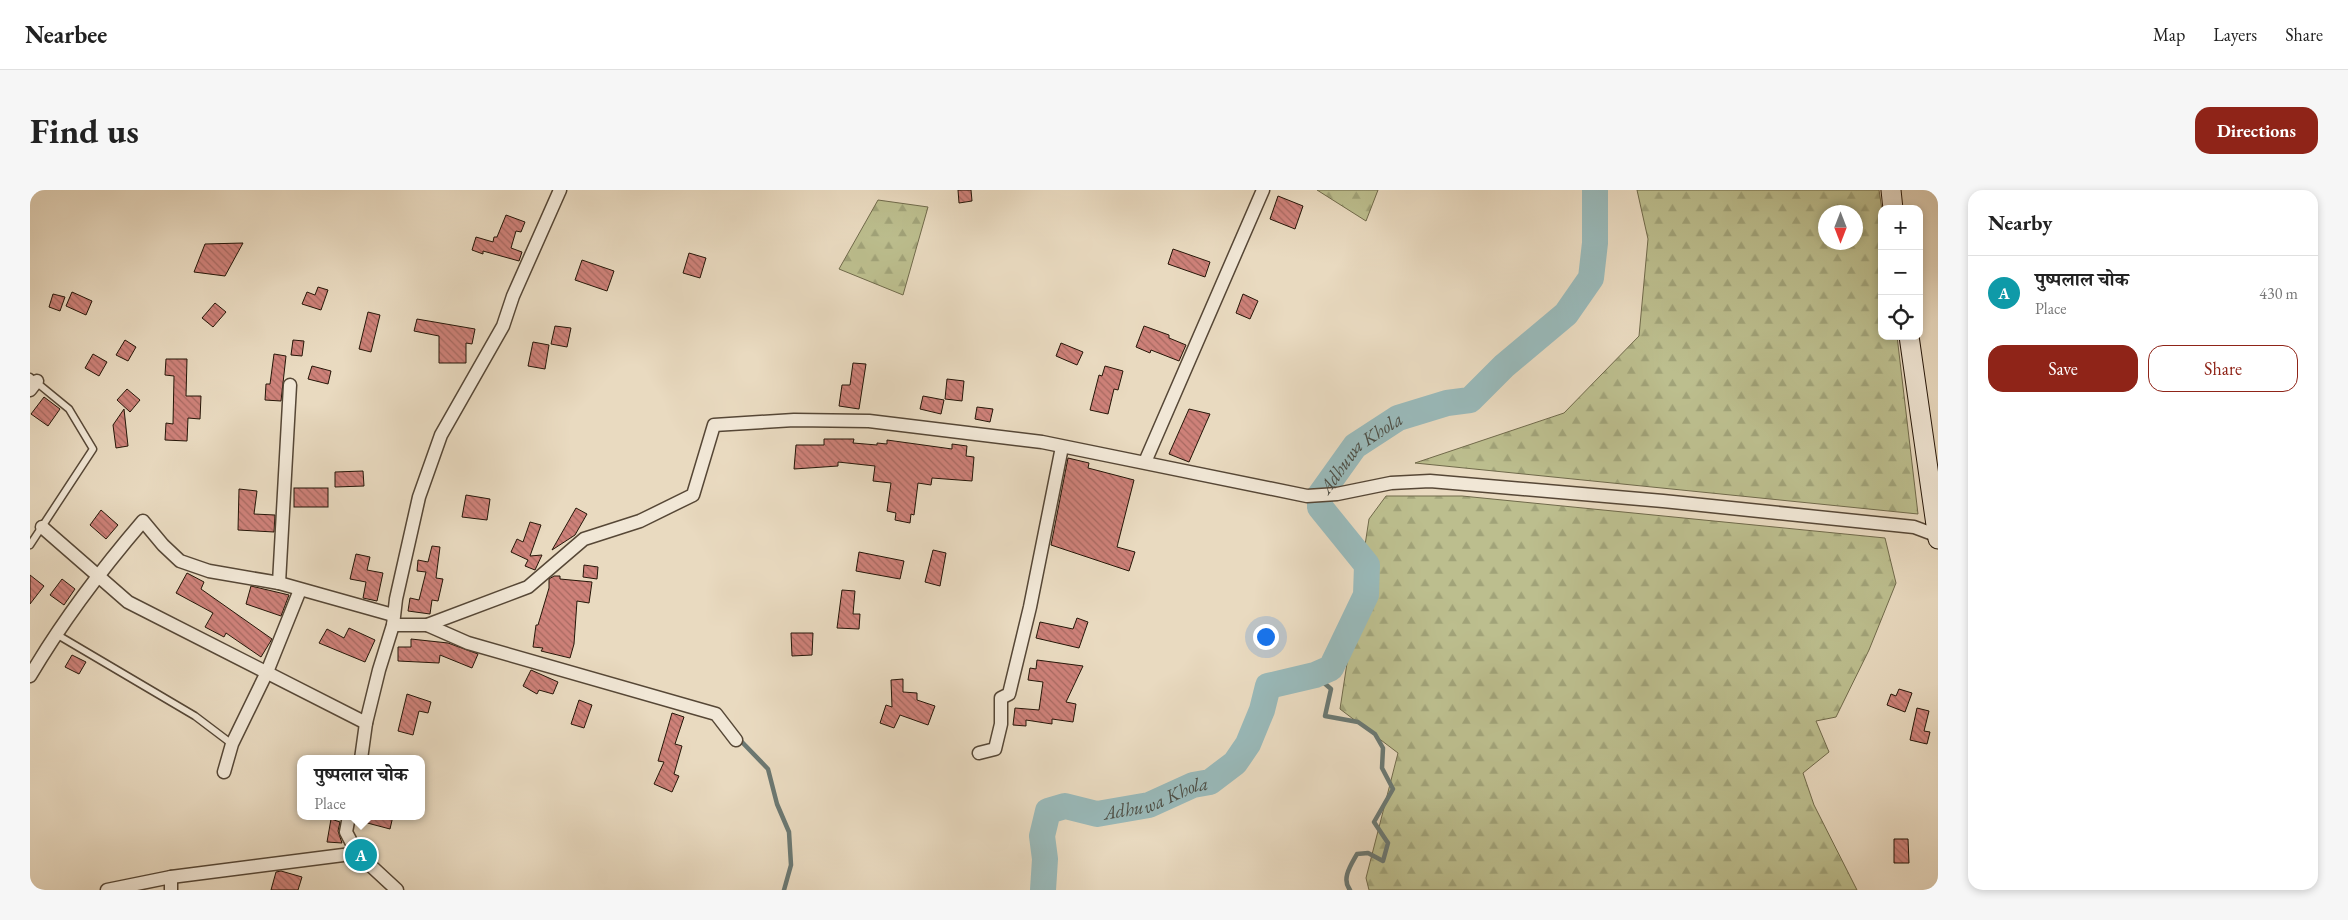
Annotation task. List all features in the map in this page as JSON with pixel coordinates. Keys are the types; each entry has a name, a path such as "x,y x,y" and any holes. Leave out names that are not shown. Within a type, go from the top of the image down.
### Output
{"street":[{"path":"362,755 366,723 393,620 419,496 441,435 503,326 513,296 560,190"},
{"path":"1145,462 1263,190"},
{"path":"1891,190 1893,205"},
{"path":"1910,340 1938,537"},
{"path":"279,583 290,385"},
{"path":"427,625 528,587 584,539 640,521 692,495 714,425 794,420 869,421 1062,446 1307,496 1337,494 1391,483 1430,481 1663,501 1914,527 1938,537"},
{"path":"979,753 996,749 1001,724 1002,698 1009,694 1030,608 1062,446"},
{"path":"30,676 55,633 98,574 143,521 180,561 209,571 279,583 393,620 427,625 468,643 716,714 736,740"},
{"path":"42,527 128,602 366,723"},
{"path":"224,772 232,744 267,672 300,590"},
{"path":"348,820 346,832 358,853 397,890"},
{"path":"106,890 171,877 358,853"},
{"path":"171,877 171,890"}],"lane":[{"path":"30,545 93,449 69,409 32,383"},
{"path":"55,633 195,716 232,744"}],"green space":[{"path":"1317,190 1378,190 1366,221"},
{"path":"1637,190 1879,190 1881,205 1878,205 1878,340 1897,340 1918,514 1415,463 1564,413 1639,336 1648,239"},
{"path":"878,200 928,207 903,295 839,269"},
{"path":"1386,496 1462,496 1885,538 1896,583 1869,650 1836,717 1816,721 1829,752 1803,773 1814,805 1857,890 1369,890 1366,878 1398,753 1340,709 1369,519"}],"building":[{"path":"958,190 971,190 972,201 959,203"},
{"path":"1278,196 1303,206 1295,229 1270,219"},
{"path":"506,215 525,222 521,232 516,231 511,248 522,252 519,261 483,251 483,254 472,250 476,237 493,242"},
{"path":"243,243 225,276 194,272 205,244"},
{"path":"1173,249 1210,262 1205,277 1168,264"},
{"path":"689,253 706,258 700,278 683,273"},
{"path":"582,260 614,271 607,291 575,280"},
{"path":"318,287 328,290 321,310 302,304 307,292 315,295"},
{"path":"72,292 92,301 86,315 66,306"},
{"path":"53,294 65,297 60,311 49,307"},
{"path":"1243,294 1258,301 1250,319 1236,313"},
{"path":"215,303 226,312 213,327 202,318"},
{"path":"368,312 380,315 371,352 359,349"},
{"path":"417,319 475,329 472,344 466,343 466,363 439,363 439,336 414,331"},
{"path":"555,326 571,328 567,347 551,344"},
{"path":"1144,326 1169,335 1169,338 1186,345 1179,361 1151,350 1150,353 1136,347"},
{"path":"125,340 136,347 128,361 116,355"},
{"path":"293,340 304,341 302,356 291,355"},
{"path":"533,342 549,345 545,369 528,366"},
{"path":"1061,343 1083,352 1077,365 1056,356"},
{"path":"93,354 107,362 99,376 85,368"},
{"path":"274,354 286,356 281,401 265,400 266,384 270,384"},
{"path":"166,359 187,359 186,396 201,396 200,419 188,418 187,441 165,440 166,423 173,424 174,376 165,375"},
{"path":"853,363 866,364 859,409 839,406 842,385 850,385"},
{"path":"312,366 331,371 328,384 308,379"},
{"path":"1105,366 1123,371 1118,390 1114,389 1108,414 1090,410 1099,375 1102,376"},
{"path":"947,379 964,381 962,401 945,399"},
{"path":"127,389 140,400 130,412 117,400"},
{"path":"923,396 944,400 941,414 920,409"},
{"path":"44,397 60,409 48,426 31,414"},
{"path":"977,407 993,409 990,422 975,419"},
{"path":"124,409 128,446 116,448 113,425"},
{"path":"1189,409 1210,414 1189,462 1169,454"},
{"path":"824,439 854,439 853,443 877,445 877,443 887,444 887,440 952,449 952,444 967,446 966,456 974,457 972,481 932,478 931,485 918,483 914,515 911,514 910,523 895,520 896,513 887,511 891,483 873,481 875,466 838,462 838,466 794,469 796,445 824,445"},
{"path":"1068,458 1089,463 1088,468 1134,480 1117,547 1135,552 1129,571 1051,545"},
{"path":"363,471 364,486 335,487 335,472"},
{"path":"294,488 328,488 328,507 294,507"},
{"path":"239,489 257,491 254,514 275,515 274,532 238,530"},
{"path":"466,495 490,499 487,520 462,517"},
{"path":"576,508 587,514 575,535 552,550"},
{"path":"101,510 118,525 106,539 90,525"},
{"path":"530,522 541,525 530,556 542,555 535,570 525,566 528,560 511,552 517,539 523,542"},
{"path":"432,546 440,547 436,578 443,579 438,601 432,600 430,614 408,611 410,598 419,600 426,572 417,571 418,560 428,562"},
{"path":"933,550 946,553 940,586 925,582"},
{"path":"859,552 904,561 900,579 856,571"},
{"path":"356,554 370,557 367,570 383,573 377,601 363,598 366,582 350,579"},
{"path":"584,565 598,567 597,579 583,577"},
{"path":"187,573 204,582 201,589 272,639 261,657 226,633 224,637 205,627 213,613 176,593"},
{"path":"30,575 44,586 30,604"},
{"path":"554,576 560,576 560,579 592,582 589,603 577,601 574,644 570,658 541,651 543,648 533,647 536,625 538,625 549,588 549,579"},
{"path":"62,579 75,589 64,605 50,595"},
{"path":"251,586 289,595 281,616 246,604"},
{"path":"842,590 855,591 853,614 860,614 859,629 837,628"},
{"path":"1077,618 1088,622 1079,648 1036,638 1040,622 1073,629"},
{"path":"349,628 375,640 365,662 319,643 327,629 344,638"},
{"path":"791,633 813,633 812,655 792,656"},
{"path":"411,639 448,643 478,654 472,668 440,655 439,663 398,661 398,647 411,647"},
{"path":"72,655 86,662 79,674 65,667"},
{"path":"1037,660 1083,666 1066,702 1076,704 1073,722 1052,719 1052,724 1026,720 1026,726 1013,725 1015,708 1039,710 1043,682 1028,680 1030,668 1036,669"},
{"path":"531,670 558,682 553,694 539,690 537,694 523,686"},
{"path":"903,679 903,692 917,693 917,700 935,706 928,725 900,715 894,728 880,723 886,705 892,707 891,680"},
{"path":"1899,689 1912,693 1905,712 1887,705 1891,694 1896,696"},
{"path":"407,694 431,702 428,713 419,711 413,735 398,731"},
{"path":"579,700 592,705 584,728 571,724"},
{"path":"1917,708 1929,711 1924,731 1930,732 1927,744 1910,740"},
{"path":"672,713 684,717 675,744 682,746 674,774 679,776 672,792 654,784 664,762 658,761"},
{"path":"331,820 340,822 338,831 342,843 327,842"},
{"path":"356,820 392,820 390,829"},
{"path":"1894,839 1908,839 1909,863 1894,863"},
{"path":"281,871 302,877 298,890 271,890 276,872"}],"waterway":[{"name":"Adhuwa Khola","path":"1043,890 1045,859 1042,836 1048,811 1065,806 1097,814 1149,805 1193,785 1210,782 1235,763 1248,744 1262,710 1268,686 1315,675 1331,668 1366,595 1367,565 1320,507 1320,495 1355,446 1398,418 1447,403 1470,400 1504,366 1566,314 1591,278 1595,243 1595,190"},
{"path":"1315,675 1331,689 1325,716 1358,722 1375,734 1383,748 1382,768 1393,789 1374,822 1388,843 1383,861 1368,853 1357,854 1350,867 1346,881 1350,890"},
{"path":"740,740 768,769 777,804 789,832 791,865 784,890"}],"place":[{"name":"पुष्पलाल चोक","path":"361,855"}]}
